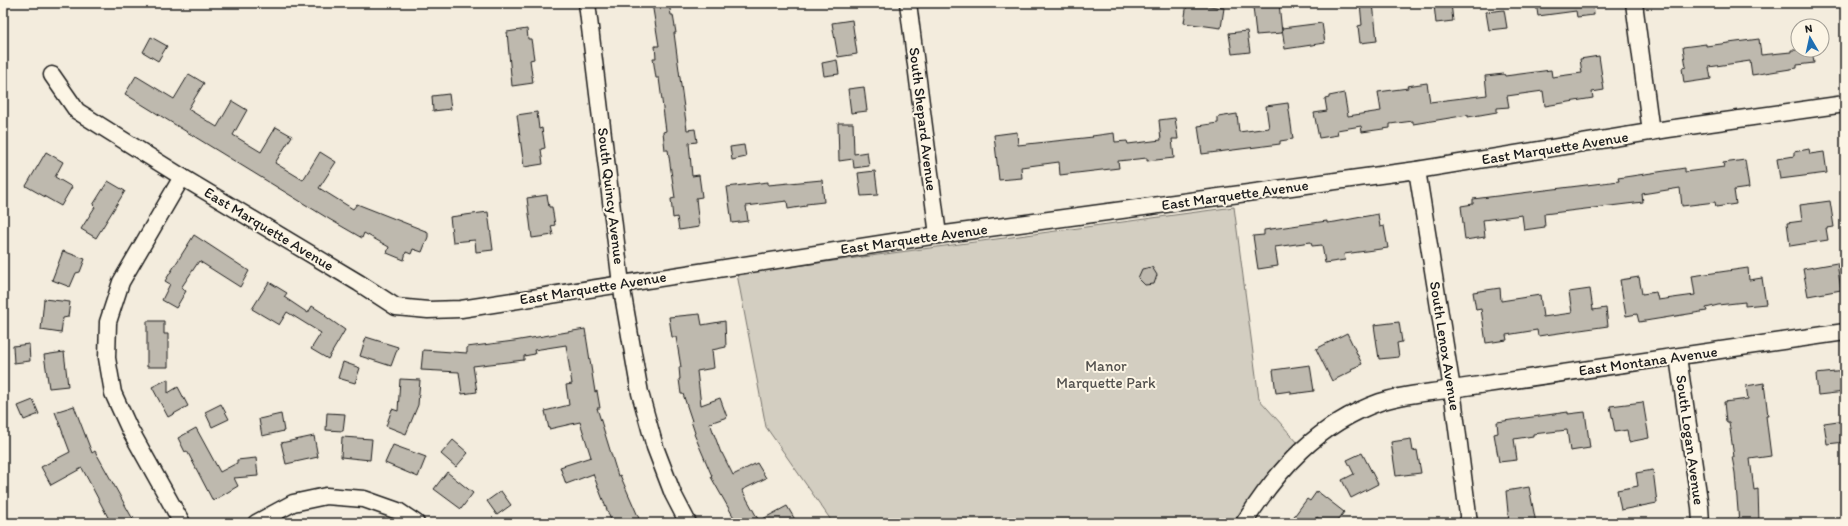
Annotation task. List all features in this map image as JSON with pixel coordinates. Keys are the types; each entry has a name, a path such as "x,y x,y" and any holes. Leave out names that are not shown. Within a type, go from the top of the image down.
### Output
{"street":[{"name":"South Quincy Avenue","path":"587,3 621,284 640,394 655,447 673,494 688,523"},
{"name":"South Shepard Avenue","path":"908,3 938,235"},
{"path":"1634,3 1651,132"},
{"name":"East Marquette Avenue","path":"52,75 77,111 182,177 359,283 396,307 428,310 461,309 938,235 1417,170 1651,132 1845,104"},
{"name":"South Lenox Avenue","path":"1417,170 1452,389 1469,523"},
{"path":"182,177 121,282 108,322 107,358 113,392 129,428 182,523"},
{"name":"East Montana Avenue","path":"1244,523 1263,492 1282,469 1314,438 1336,424 1380,402 1452,389 1845,332"},
{"name":"South Logan Avenue","path":"1678,357 1700,507 1701,523"},
{"path":"256,523 293,503 326,496 364,498 398,511 416,523"}],"green space":[{"name":"Manor Marquette Park","path":"1234,207 1259,399 1298,443 1279,461 1263,480 1237,523 833,523 766,427 737,274"}],"building":[{"path":"652,3 669,3 671,15 673,15 687,130 695,129 697,142 689,143 692,176 699,175 702,197 696,198 699,227 679,230 677,217 673,218 671,199 675,198 668,150 665,150 663,132 666,131 659,78 656,78 653,58 656,58 655,46 659,46"},
{"path":"1187,3 1224,8 1221,28 1184,23"},
{"path":"1279,3 1282,33 1256,35 1253,6"},
{"path":"1360,3 1373,3 1377,41 1360,43 1358,26 1362,25"},
{"path":"1451,3 1453,21 1436,23 1434,5"},
{"path":"1536,3 1593,3 1594,15 1577,17 1576,11 1538,16"},
{"path":"1504,10 1507,28 1489,30 1486,12"},
{"path":"852,20 857,54 838,57 832,23"},
{"path":"1322,23 1325,43 1285,49 1282,28"},
{"path":"527,29 528,39 531,39 534,59 530,60 533,83 512,86 507,32"},
{"path":"1247,31 1250,52 1232,54 1229,33"},
{"path":"151,37 167,46 158,61 143,52"},
{"path":"1759,39 1761,55 1790,52 1790,58 1813,58 1814,63 1797,65 1797,68 1752,75 1750,61 1709,67 1711,79 1684,83 1682,68 1686,67 1683,47 1706,44 1706,46"},
{"path":"1599,56 1604,90 1592,92 1593,98 1545,106 1543,91 1507,96 1509,107 1497,108 1497,112 1413,124 1413,121 1390,124 1390,128 1362,132 1361,126 1337,130 1338,135 1319,138 1314,113 1327,111 1325,99 1329,98 1329,96 1344,93 1348,116 1381,111 1378,92 1408,88 1407,86 1427,83 1430,102 1487,95 1485,76 1504,74 1505,76 1551,70 1552,77 1582,73 1580,59"},
{"path":"837,60 839,74 824,76 822,63"},
{"path":"189,74 204,83 188,109 217,127 232,101 247,110 233,135 261,152 276,127 292,136 275,163 303,180 320,152 336,162 319,188 353,209 357,204 428,232 428,237 422,252 413,249 411,254 406,252 404,260 387,253 389,247 364,233 362,238 329,219 125,94 136,76 174,99"},
{"path":"864,87 867,111 851,113 848,89"},
{"path":"449,94 451,109 433,111 432,96"},
{"path":"1288,103 1293,139 1280,141 1280,144 1202,154 1198,126 1218,123 1218,117 1237,114 1239,132 1269,128 1266,106"},
{"path":"537,112 539,129 542,128 545,148 541,149 543,164 524,167 517,115"},
{"path":"1175,118 1178,139 1172,139 1174,158 1147,161 1147,158 1118,161 1119,168 1060,175 1059,162 1021,167 1022,178 999,180 994,135 1017,132 1018,145 1093,137 1092,136 1114,133 1115,142 1127,141 1128,144 1161,140 1159,120"},
{"path":"838,123 853,123 854,154 867,152 869,166 854,168 853,159 839,161"},
{"path":"744,145 746,157 732,160 730,147"},
{"path":"1809,149 1810,154 1824,152 1827,173 1780,179 1777,159 1794,156 1794,152"},
{"path":"46,152 63,162 55,177 72,187 61,206 26,186"},
{"path":"1745,160 1749,188 1734,190 1736,204 1716,207 1715,202 1682,206 1680,188 1642,194 1643,202 1544,214 1545,227 1524,230 1522,215 1483,220 1485,237 1465,240 1461,206 1473,204 1473,199 1619,181 1618,178 1685,168 1685,172 1724,167 1723,163"},
{"path":"875,171 878,195 861,196 858,173"},
{"path":"822,180 824,202 806,204 806,206 788,209 787,201 746,206 748,221 732,223 727,187 768,182 768,185"},
{"path":"108,181 125,191 96,238 81,229 95,207 93,205"},
{"path":"547,195 549,207 552,207 555,225 551,226 553,235 532,238 527,198"},
{"path":"1830,201 1834,227 1826,228 1828,240 1790,246 1787,223 1802,221 1800,205"},
{"path":"488,212 493,250 476,252 475,240 453,242 450,217"},
{"path":"1378,214 1380,227 1384,226 1388,248 1344,254 1345,260 1325,263 1322,245 1312,246 1311,242 1275,247 1278,266 1258,269 1253,236 1264,235 1264,230 1327,221 1327,223 1335,222"},
{"path":"194,235 249,271 240,287 199,261 181,288 186,291 176,308 162,300 170,284 165,281"},
{"path":"63,251 85,259 80,272 76,273 70,287 52,280"},
{"path":"1837,263 1841,290 1808,296 1803,269"},
{"path":"1152,267 1157,275 1154,284 1145,285 1138,278 1142,269"},
{"path":"1748,268 1749,280 1762,278 1766,304 1745,306 1745,302 1718,305 1706,308 1707,311 1639,322 1637,314 1626,316 1620,280 1639,277 1642,294 1656,292 1658,300 1695,295 1692,276"},
{"path":"269,282 287,293 284,297 308,313 312,306 345,330 328,359 311,349 321,333 287,312 279,325 252,309"},
{"path":"1500,288 1501,301 1540,295 1543,317 1572,313 1569,292 1590,289 1593,310 1606,308 1608,326 1538,336 1537,330 1506,335 1507,340 1486,343 1481,309 1476,310 1473,292"},
{"path":"44,299 70,302 68,317 63,318 61,333 41,330"},
{"path":"700,314 702,325 725,321 726,347 712,350 714,368 697,371 701,405 720,398 727,417 710,423 721,453 733,475 757,463 766,478 742,490 759,521 787,506 797,523 737,523 711,477 712,476 694,434 692,421 683,394 681,394 679,367 681,367 676,337 672,337 669,317"},
{"path":"147,321 164,321 164,334 168,334 168,367 147,367"},
{"path":"1399,322 1402,342 1397,343 1399,357 1379,359 1374,325"},
{"path":"585,329 595,392 597,391 600,408 597,408 618,476 620,475 641,523 612,523 593,474 566,484 560,467 591,457 580,422 549,429 545,411 569,405 566,385 572,384 566,345 534,350 535,354 524,356 524,360 473,366 477,392 462,394 459,372 421,370 423,350 467,353 467,347"},
{"path":"1347,333 1362,364 1332,381 1316,349"},
{"path":"366,337 398,347 391,366 360,356"},
{"path":"29,344 30,361 14,363 13,346"},
{"path":"64,352 68,386 49,388 44,355"},
{"path":"343,362 360,368 355,383 338,378"},
{"path":"1310,365 1314,391 1291,394 1291,391 1276,393 1273,370"},
{"path":"1845,371 1845,392 1818,395 1816,374"},
{"path":"168,379 168,393 178,387 188,406 168,417 152,387"},
{"path":"400,379 420,380 418,405 406,434 386,426 392,409 398,411"},
{"path":"1764,383 1771,456 1750,459 1754,490 1758,489 1759,523 1739,523 1735,473 1732,457 1734,457 1729,422 1726,422 1724,402 1748,399 1746,386"},
{"path":"33,400 39,414 24,420 18,406"},
{"path":"1643,402 1649,438 1629,442 1627,430 1615,432 1610,406"},
{"path":"221,404 229,419 212,427 205,412"},
{"path":"74,406 92,453 95,451 135,523 111,523 82,468 51,485 41,467 70,452 55,412"},
{"path":"1568,412 1568,414 1585,412 1590,448 1570,451 1567,430 1533,434 1533,436 1514,439 1517,460 1499,462 1494,434 1498,433 1497,422"},
{"path":"327,413 345,414 343,431 326,430"},
{"path":"281,414 284,431 262,436 259,419"},
{"path":"1845,420 1845,442 1827,444 1824,423"},
{"path":"196,428 220,472 237,463 237,460 256,458 258,476 234,478 238,486 213,501 187,451 185,452 178,438"},
{"path":"314,436 318,457 286,464 281,443"},
{"path":"342,437 372,439 370,460 341,457"},
{"path":"1411,439 1413,451 1417,450 1421,473 1396,476 1391,442"},
{"path":"453,440 468,453 456,467 441,454"},
{"path":"393,445 426,457 418,477 385,463"},
{"path":"1362,453 1378,484 1351,498 1342,480 1354,474 1347,460"},
{"path":"1653,470 1657,503 1621,510 1617,490 1638,486 1636,473"},
{"path":"447,472 473,493 461,509 434,489"},
{"path":"1529,487 1536,523 1509,523 1506,491"},
{"path":"501,491 511,505 497,515 487,501"},
{"path":"1317,491 1344,512 1336,523 1325,523 1317,517 1312,523 1289,523 1307,499 1310,501"}]}
